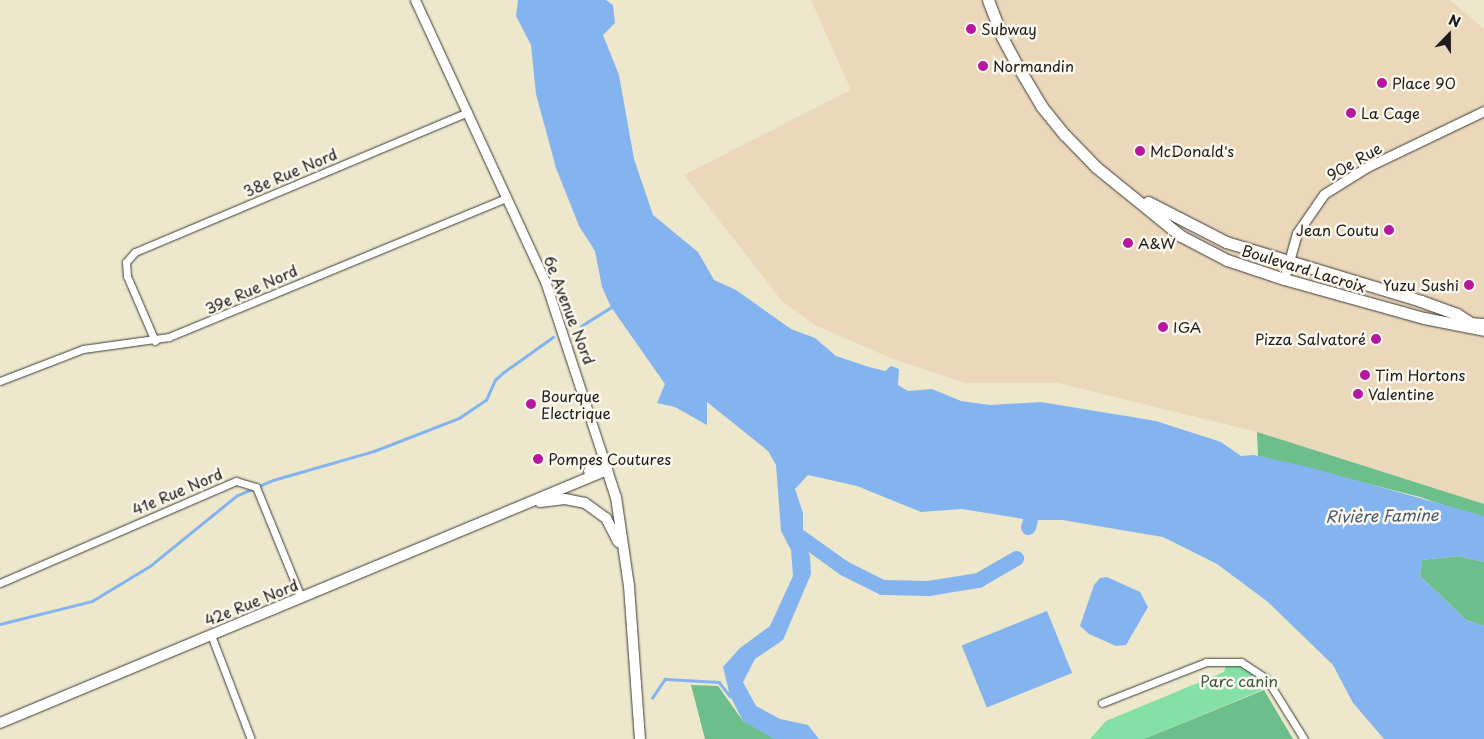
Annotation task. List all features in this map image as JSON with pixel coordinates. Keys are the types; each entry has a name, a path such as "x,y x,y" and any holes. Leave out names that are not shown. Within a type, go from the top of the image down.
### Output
{"main road":[{"name":"Boulevard Lacroix","path":"988,0 1002,37 1042,107 1096,167 1137,197 1181,236 1227,260 1284,279 1424,318 1483,327"},
{"name":"Boulevard Lacroix","path":"1137,197 1226,242 1289,263 1421,301 1483,327"},
{"name":"42e Rue Nord","path":"0,723 513,511 606,467"},
{"name":"6e Avenue Nord","path":"606,467 616,497 625,558 640,739"},
{"name":"42e Rue Nord","path":"513,511 552,500 573,499 585,502 606,518 625,558"}],"street":[{"name":"6e Avenue Nord","path":"415,0 468,112 553,303 606,467"},
{"name":"90e Rue","path":"1284,279 1297,233 1324,194 1367,167 1484,111"},
{"name":"38e Rue Nord","path":"155,341 127,276 126,262 135,252 468,112"},
{"name":"39e Rue Nord","path":"0,382 83,348 155,341 199,326 506,198"},
{"name":"41e Rue Nord","path":"0,583 236,481 256,488 301,597"},
{"path":"211,635 251,739"},
{"path":"1102,703 1206,662 1241,662 1266,678 1304,739"}],"shaded area":[{"path":"811,0 1450,0 1484,29 1484,504 1257,432 1058,383 966,383 888,357 815,325 782,301 684,175 851,90"}],"green space":[{"path":"1257,432 1484,504 1484,519 1420,497 1258,456"},
{"path":"1458,556 1484,562 1484,626 1466,620 1420,576 1422,560"},
{"name":"Parc canin","path":"1228,660 1241,662 1272,686 1144,739 1090,739 1106,721 1224,672"},
{"path":"691,685 718,686 743,721 777,739 705,739"},
{"path":"1264,690 1293,739 1144,739"}],"water":[{"name":"Rivière Famine","path":"518,0 606,0 613,5 615,23 603,35 619,75 634,159 653,215 698,252 714,280 736,290 791,329 815,338 836,356 885,371 891,366 899,369 898,385 908,391 932,389 961,401 990,405 1041,402 1156,421 1221,442 1241,456 1254,455 1308,467 1484,516 1484,562 1458,556 1422,560 1420,576 1466,620 1484,626 1484,739 1384,739 1353,703 1333,665 1268,602 1217,564 1163,537 1062,520 1030,520 962,509 921,512 857,486 808,475 795,489 803,513 803,538 810,556 811,574 783,640 755,659 743,682 756,706 780,719 808,725 819,739 774,739 743,721 730,696 723,667 740,648 770,626 793,576 791,550 781,531 776,465 768,451 707,402 707,425 675,407 657,403 665,384 611,307 602,287 595,251 579,226 556,168 536,94 531,45 516,16"},
{"path":"1107,577 1140,592 1148,607 1126,645 1116,646 1089,634 1080,626 1094,585 1100,578"},
{"path":"1047,611 1072,673 987,708 962,645"}],"waterway":[{"path":"581,326 611,307"},
{"path":"0,624 92,601 150,566 236,496 273,480 374,451 459,418 486,400 495,380 504,372 553,337"},
{"path":"1028,527 1030,520"},
{"path":"795,533 844,568 882,587 928,588 978,580 1016,558"},
{"path":"652,698 665,679 719,682 730,696"}],"place":[{"name":"Subway","path":"971,29"},
{"name":"Normandin","path":"983,66"},
{"name":"Place 90","path":"1382,83"},
{"name":"La Cage","path":"1351,113"},
{"name":"McDonald's","path":"1140,151"},
{"name":"Jean Coutu","path":"1389,230"},
{"name":"A&W","path":"1128,243"},
{"name":"Yuzu Sushi","path":"1469,285"},
{"name":"IGA","path":"1163,327"},
{"name":"Pizza Salvatoré","path":"1376,339"},
{"name":"Tim Hortons","path":"1365,375"},
{"name":"Valentine","path":"1358,394"},
{"name":"Bourque Electrique","path":"531,404"},
{"name":"Pompes Coutures","path":"538,459"}]}
